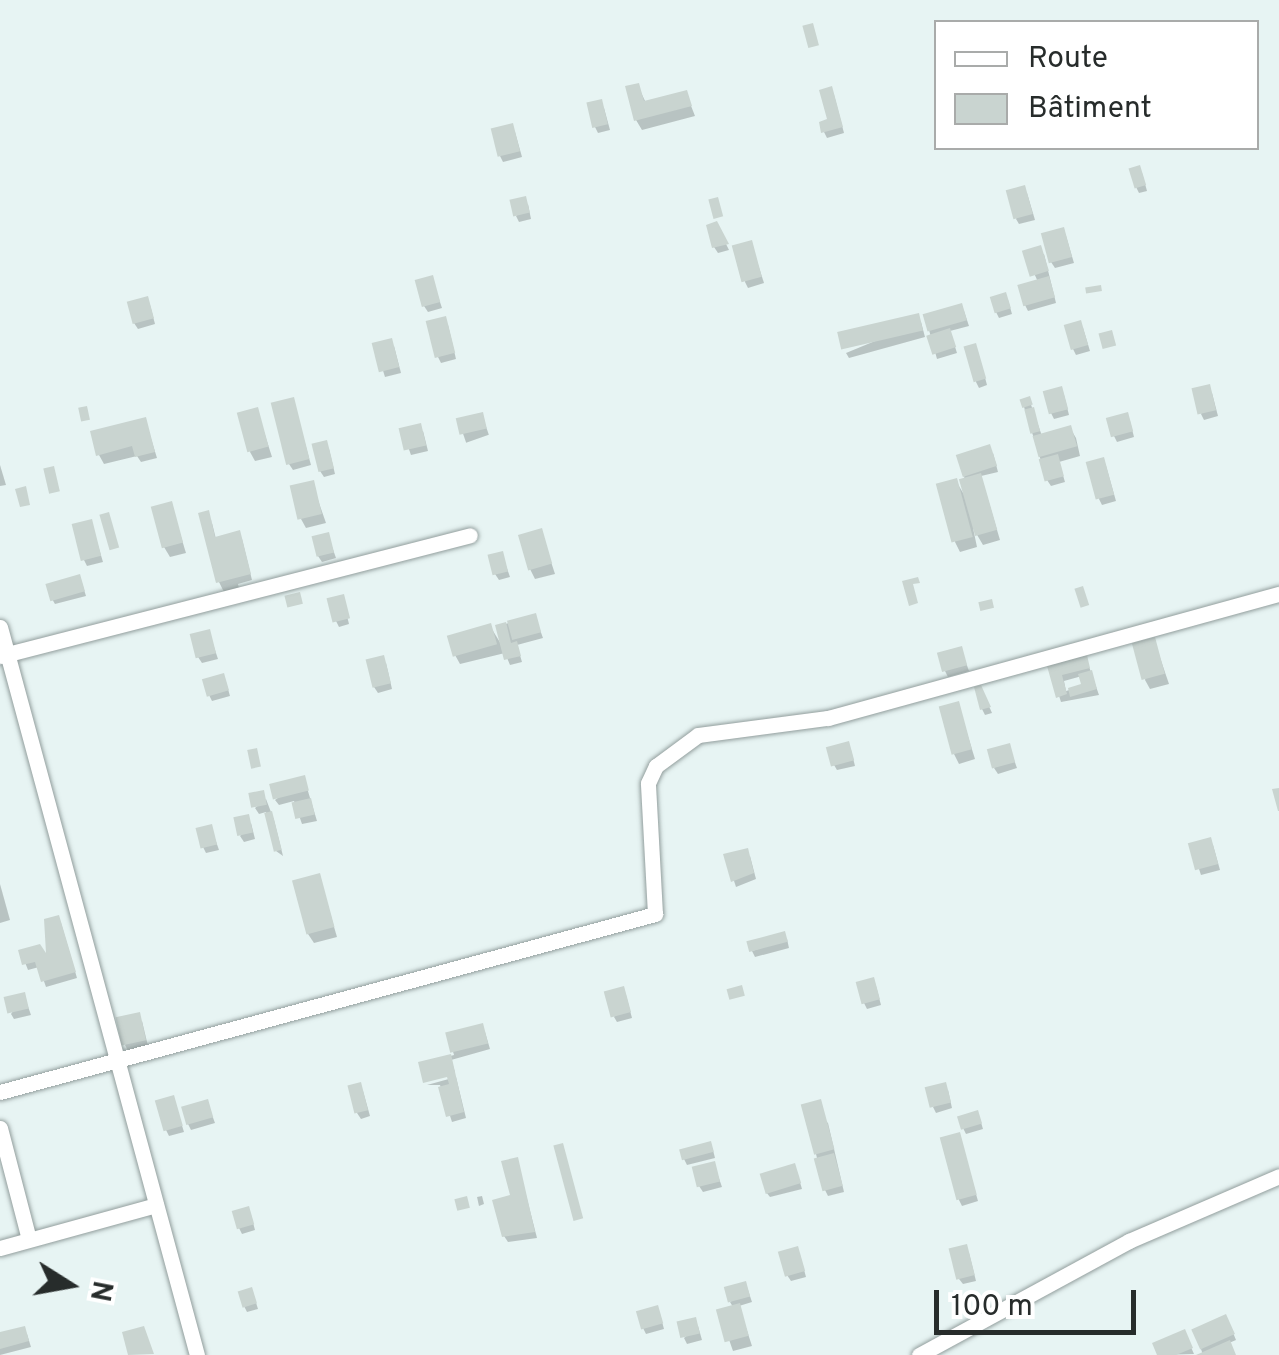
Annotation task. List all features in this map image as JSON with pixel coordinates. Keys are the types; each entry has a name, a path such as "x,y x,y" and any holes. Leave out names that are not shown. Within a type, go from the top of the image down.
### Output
{"street":[{"path":"4,655 470,534"},
{"path":"0,1092 655,914 648,783 656,766 698,734 828,718 1279,594"},
{"path":"0,627 4,655 119,1059 197,1355"},
{"path":"0,1128 29,1239"},
{"path":"919,1355 1129,1242 1279,1176"},
{"path":"0,1248 156,1205"}],"building":[{"path":"813,23 819,45 808,48 802,26"},
{"path":"639,83 644,101 687,90 692,106 634,121 625,86"},
{"path":"832,86 843,127 821,133 819,122 827,119 819,90"},
{"path":"602,99 608,124 592,128 586,103"},
{"path":"513,123 520,151 498,157 491,129"},
{"path":"1140,165 1146,185 1135,189 1129,169"},
{"path":"1025,185 1033,214 1013,219 1006,190"},
{"path":"526,196 530,213 513,216 509,200"},
{"path":"718,197 723,216 714,219 708,200"},
{"path":"717,221 729,244 712,248 706,225"},
{"path":"1064,227 1072,257 1049,263 1041,233"},
{"path":"752,240 762,277 742,282 732,245"},
{"path":"1041,245 1049,271 1030,277 1022,251"},
{"path":"433,275 440,302 422,307 415,280"},
{"path":"1049,276 1055,297 1023,306 1017,285"},
{"path":"1101,285 1102,291 1086,293 1085,288"},
{"path":"1006,292 1011,308 995,313 990,297"},
{"path":"148,296 154,318 133,324 127,302"},
{"path":"962,303 967,320 928,332 923,314"},
{"path":"919,313 923,331 841,349 837,332"},
{"path":"446,316 455,353 435,358 426,321"},
{"path":"1081,320 1088,345 1071,350 1064,325"},
{"path":"950,328 956,347 932,355 926,336"},
{"path":"1112,330 1116,345 1103,349 1098,334"},
{"path":"392,338 399,367 379,372 372,343"},
{"path":"976,343 986,379 974,382 964,347"},
{"path":"1210,384 1216,410 1198,415 1191,388"},
{"path":"1062,386 1068,409 1049,414 1043,391"},
{"path":"1030,396 1033,405 1022,408 1020,399"},
{"path":"294,397 309,459 286,465 271,403"},
{"path":"87,406 90,420 81,422 78,408"},
{"path":"258,407 269,447 247,452 237,413"},
{"path":"1034,407 1040,431 1030,434 1024,409"},
{"path":"483,412 487,429 460,435 456,418"},
{"path":"1128,412 1133,431 1111,437 1106,418"},
{"path":"146,417 155,452 135,457 132,446 96,456 90,431"},
{"path":"421,423 426,445 404,451 399,428"},
{"path":"1071,425 1077,446 1039,457 1033,436"},
{"path":"327,440 334,468 318,472 311,444"},
{"path":"990,444 997,466 963,477 956,455"},
{"path":"1058,454 1064,476 1045,481 1039,459"},
{"path":"1104,457 1114,495 1096,500 1086,462"},
{"path":"54,466 60,491 49,494 43,468"},
{"path":"981,473 997,530 975,536 959,479"},
{"path":"957,478 973,537 952,543 936,484"},
{"path":"314,480 322,514 298,520 290,486"},
{"path":"26,486 30,505 20,507 15,489"},
{"path":"172,501 183,543 162,548 151,507"},
{"path":"209,510 215,537 240,530 251,574 216,583 198,513"},
{"path":"109,512 119,548 110,550 99,515"},
{"path":"92,519 101,556 81,561 72,524"},
{"path":"542,528 552,564 528,570 518,535"},
{"path":"329,532 334,552 317,557 312,536"},
{"path":"503,551 508,571 493,575 487,555"},
{"path":"80,574 85,591 50,601 45,584"},
{"path":"918,577 920,583 913,584 918,603 909,606 902,581"},
{"path":"1083,586 1089,605 1081,608 1074,589"},
{"path":"300,592 303,604 287,608 284,596"},
{"path":"344,594 350,618 333,623 327,598"},
{"path":"992,599 994,608 980,611 978,602"},
{"path":"536,613 541,632 512,640 507,621"},
{"path":"506,622 511,643 517,641 521,656 504,660 495,625"},
{"path":"491,623 497,644 453,657 447,636"},
{"path":"210,629 216,653 196,658 190,634"},
{"path":"1155,637 1165,674 1142,680 1132,643"},
{"path":"962,646 967,665 942,672 937,653"},
{"path":"384,655 391,683 373,688 366,660"},
{"path":"1087,655 1090,668 1062,675 1067,694 1056,698 1047,666"},
{"path":"1092,670 1097,689 1070,697 1068,688 1081,684 1078,674"},
{"path":"224,673 229,690 207,697 202,679"},
{"path":"981,685 991,707 980,710 974,687"},
{"path":"959,701 972,749 952,755 939,706"},
{"path":"849,741 854,760 831,767 826,747"},
{"path":"1010,743 1015,762 992,769 987,749"},
{"path":"257,748 261,767 251,769 247,750"},
{"path":"305,775 309,791 273,799 269,784"},
{"path":"1279,788 1279,811 1278,811 1272,789"},
{"path":"264,790 267,805 251,808 248,793"},
{"path":"311,798 315,815 295,819 292,802"},
{"path":"272,811 282,850 274,852 264,813"},
{"path":"249,814 253,833 237,836 233,817"},
{"path":"212,824 217,844 201,848 196,828"},
{"path":"1211,837 1218,864 1195,870 1188,843"},
{"path":"748,848 754,873 731,882 723,854"},
{"path":"320,873 334,927 306,935 292,881"},
{"path":"59,915 76,972 41,982 35,962 22,965 18,950 40,944 46,953 44,919"},
{"path":"785,931 788,942 749,952 746,941"},
{"path":"874,977 880,999 862,1004 856,982"},
{"path":"742,985 745,996 729,1000 727,989"},
{"path":"624,986 631,1012 611,1018 604,991"},
{"path":"25,992 29,1009 7,1014 4,997"},
{"path":"140,1012 146,1040 122,1046 116,1017"},
{"path":"483,1023 488,1043 450,1053 445,1032"},
{"path":"451,1054 464,1112 446,1117 438,1087 449,1084 447,1077 423,1083 418,1062"},
{"path":"361,1082 368,1110 354,1114 347,1085"},
{"path":"946,1082 951,1102 930,1108 925,1087"},
{"path":"174,1095 183,1126 164,1131 155,1101"},
{"path":"208,1099 213,1117 186,1125 181,1107"},
{"path":"821,1099 834,1149 814,1155 801,1104"},
{"path":"978,1110 982,1123 961,1130 957,1116"},
{"path":"960,1132 977,1195 957,1200 940,1137"},
{"path":"711,1141 714,1152 682,1160 679,1150"},
{"path":"563,1143 583,1218 574,1221 553,1146"},
{"path":"834,1153 843,1186 823,1191 814,1158"},
{"path":"518,1157 535,1232 502,1237 492,1200 510,1195 501,1161"},
{"path":"715,1161 720,1181 697,1187 692,1167"},
{"path":"795,1163 801,1183 766,1194 760,1174"},
{"path":"467,1196 470,1208 457,1211 454,1199"},
{"path":"249,1206 254,1224 237,1229 232,1211"},
{"path":"967,1244 975,1275 956,1280 949,1249"},
{"path":"798,1246 805,1271 785,1277 778,1252"},
{"path":"746,1281 750,1296 728,1302 724,1287"},
{"path":"252,1287 257,1303 243,1308 238,1291"},
{"path":"740,1303 749,1336 725,1342 716,1309"},
{"path":"658,1305 663,1323 641,1330 636,1311"},
{"path":"1226,1314 1235,1334 1200,1350 1191,1329"},
{"path":"696,1317 700,1334 680,1338 677,1321"},
{"path":"25,1326 29,1341 0,1349 0,1332"},
{"path":"144,1326 154,1354 128,1355 122,1332"},
{"path":"1185,1329 1193,1348 1176,1355 1157,1355 1152,1343"},
{"path":"1230,1340 1236,1355 1196,1355"}]}
